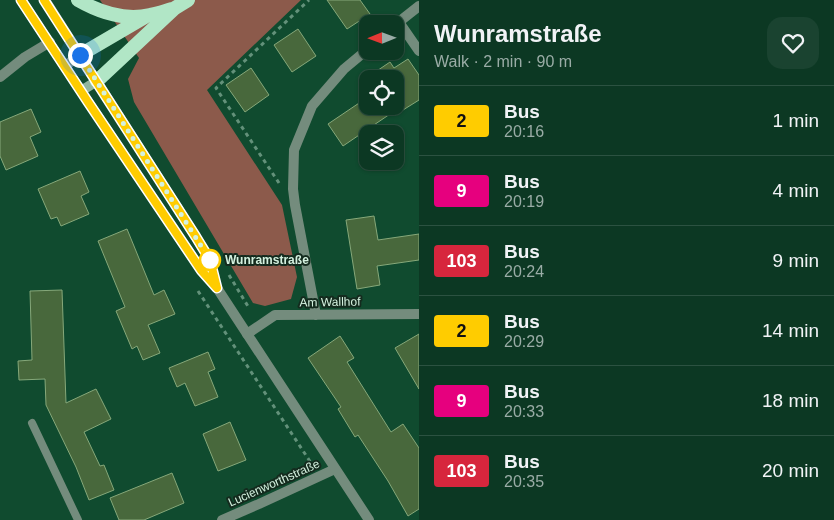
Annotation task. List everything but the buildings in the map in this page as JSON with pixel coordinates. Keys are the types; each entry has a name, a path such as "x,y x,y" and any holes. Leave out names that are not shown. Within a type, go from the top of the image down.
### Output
{"highway":[{"path":"78,0 90,8 113,15 129,17 148,16"},
{"path":"80,55 148,16 174,8 188,0"},
{"path":"97,81 174,8"}],"main road":[{"path":"21,0 81,91 97,81"}],"street":[{"path":"44,0 210,260 217,288"},
{"path":"404,18 419,6"},
{"path":"404,33 419,51"},
{"path":"0,77 25,57 50,42"},
{"path":"65,66 80,55"},
{"path":"316,316 293,189 294,150 312,106 344,69 359,56"},
{"path":"81,91 201,270 217,288 369,520"},
{"name":"Am Wallhof","path":"246,334 275,315 419,314"},
{"name":"Lucienworthstraße","path":"222,520 335,469"}],"lane":[{"path":"32,423 78,520"}],"path":[{"path":"293,189 283,189 216,88 309,0"}],"shaded area":[{"path":"100,0 301,0 207,90 282,205 297,277 291,299 265,306 253,303 134,102 128,79 139,58"}],"bus line":[{"name":"2","path":"21,0 201,270 217,288 210,260 44,0"}],"place":[{"name":"Wunramstraße","path":"210,260"}],"route":[{"path":"80,55 210,260"}]}
